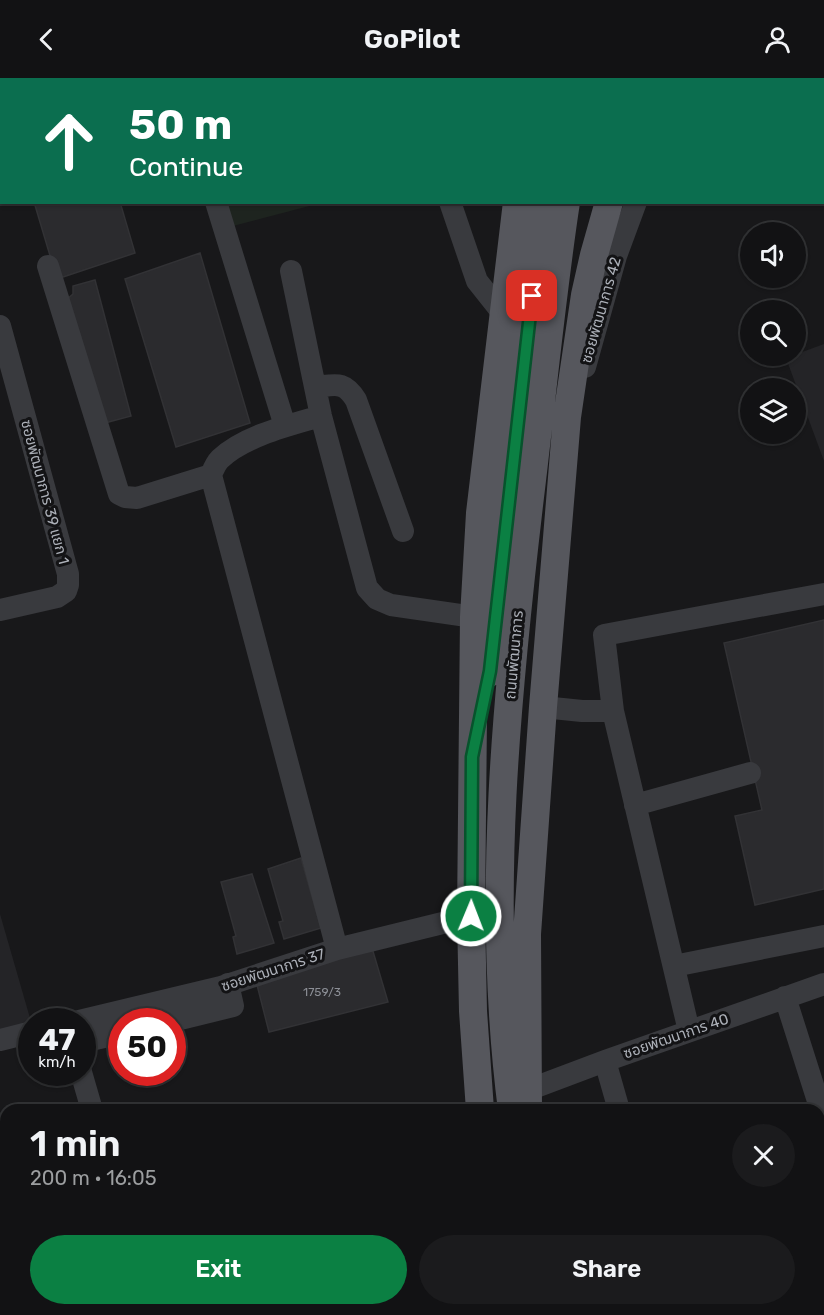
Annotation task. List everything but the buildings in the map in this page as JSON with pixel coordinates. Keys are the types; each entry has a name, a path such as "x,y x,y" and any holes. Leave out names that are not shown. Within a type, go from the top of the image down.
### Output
{"main road":[{"path":"480,1104 473,1011 471,916 474,617 480,513 517,204"},
{"path":"472,757 490,671 542,204"},
{"name":"ถนนพัฒนาการ","path":"522,1103 504,1040 501,987 501,852 505,765 522,565 566,204"},
{"path":"522,1103 527,934 567,417 585,295 608,204"}],"street":[{"path":"217,204 285,426"},
{"path":"451,204 477,281 504,315"},
{"name":"ซอยพัฒนาการ 42","path":"567,417 587,362 616,256 635,204"},
{"path":"48,266 119,494 137,498 210,475 219,460 237,447 285,426 321,416"},
{"path":"291,271 321,416 367,588 377,598 391,605 474,617"},
{"name":"ซอยพัฒนาการ 39 แยก 1","path":"0,326 68,574 66,591 57,597 0,610"},
{"path":"315,387 338,385 346,387 356,400 403,531"},
{"path":"210,475 337,949"},
{"path":"689,1031 613,711 604,635 824,594"},
{"path":"543,707 613,711"},
{"path":"635,805 750,773"},
{"name":"ซอยพัฒนาการ 37","path":"96,1017 230,983 337,949 471,916"},
{"path":"674,966 824,936"},
{"path":"186,1018 233,1006 230,983"},
{"name":"ซอยพัฒนาการ 40","path":"522,1103 605,1061 824,984"},
{"path":"785,998 819,1104"},
{"path":"0,1040 18,1036"},
{"path":"605,1061 617,1104"},
{"path":"85,1086 90,1104"}],"shaded area":[{"path":"226,204 313,205 233,226"},
{"path":"824,344 824,461 806,412 806,378 793,378 789,366 806,366 806,351"},
{"path":"0,914 27,1008 18,1008 18,1034 0,1045"}],"route":[{"path":"471,916 472,757 490,671 532,296"}]}
